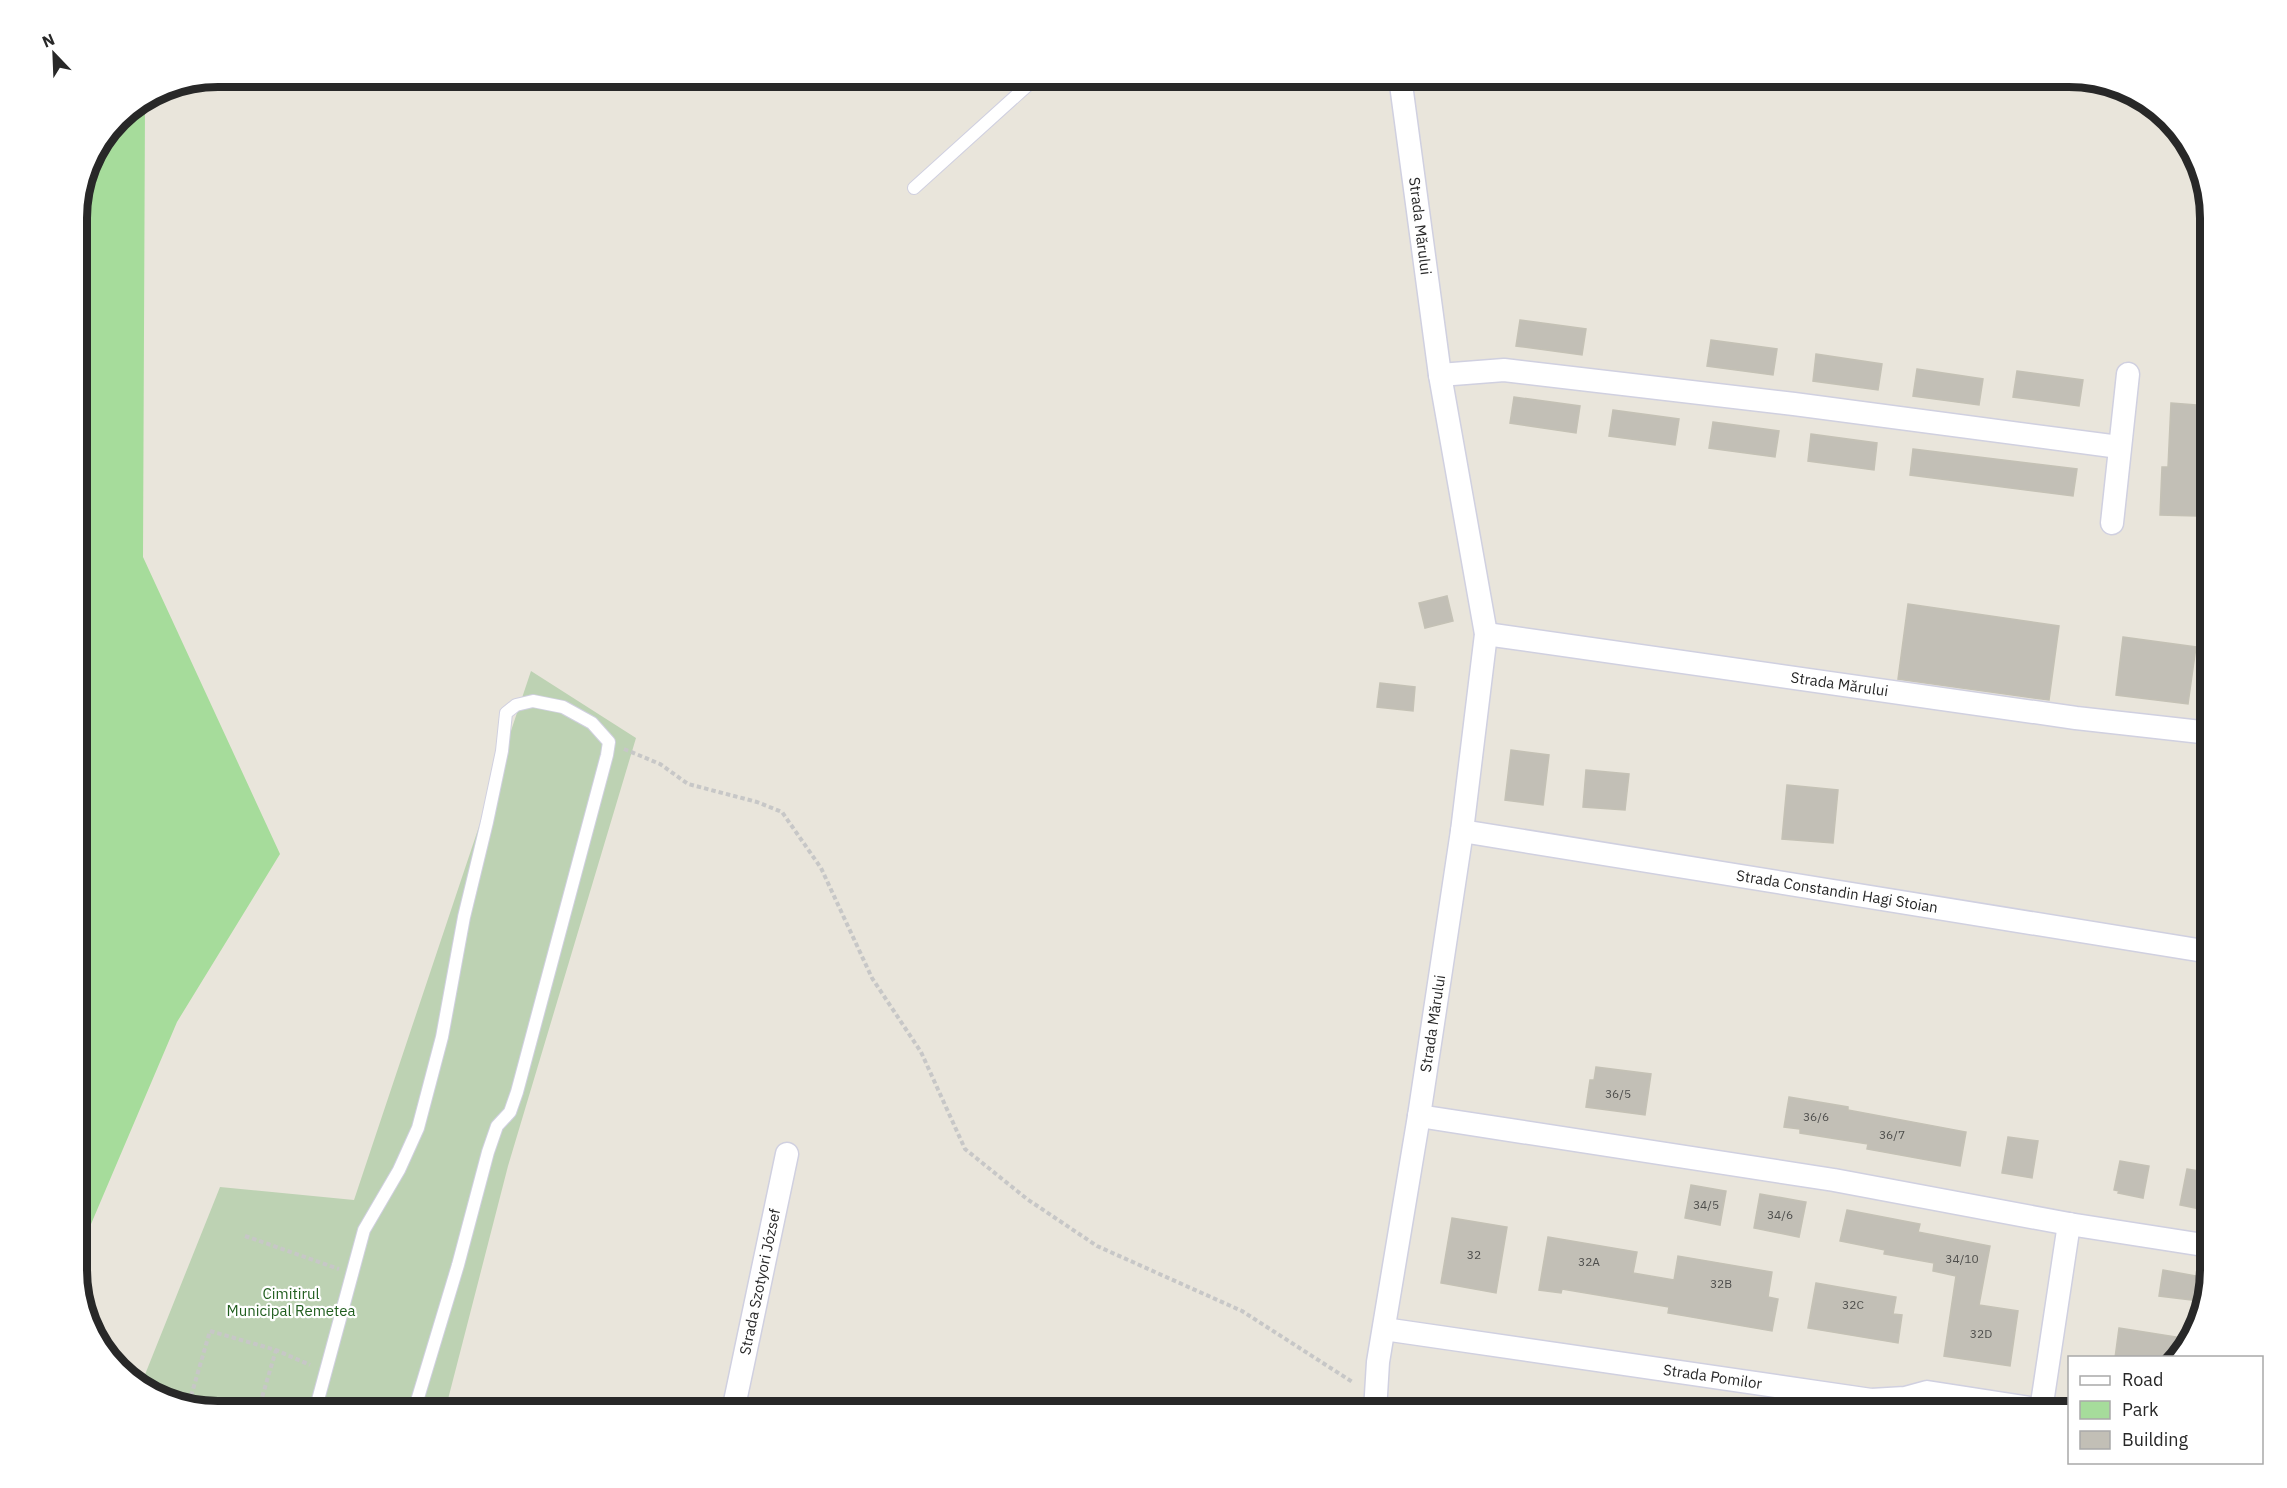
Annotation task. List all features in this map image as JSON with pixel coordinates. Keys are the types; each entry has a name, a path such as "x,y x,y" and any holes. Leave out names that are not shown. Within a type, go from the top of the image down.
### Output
{"street":[{"name":"Strada Mărului","path":"1375,1401 1378,1362 1419,1116 1462,831 1486,634 1440,375 1401,87"},
{"path":"1440,375 1504,370 1794,404 2119,447"},
{"path":"2112,523 2128,374"},
{"name":"Strada Mărului","path":"1486,634 2076,718 2200,732"},
{"name":"Strada Constandin Hagi Stoian","path":"1462,831 2200,950"},
{"path":"1419,1116 1834,1180 2069,1224 2200,1244"},
{"name":"Strada Szotyori József","path":"735,1401 787,1154"},
{"name":"Strada Pomilor","path":"2046,1401 2069,1224"},
{"name":"Strada Pomilor","path":"1384,1329 1871,1400 1905,1398 1927,1392 1983,1401"}],"lane":[{"path":"914,188 1026,87"},
{"path":"318,1401 364,1230 399,1170 418,1128 442,1037 464,917 488,822 502,751 506,713 516,705 533,701 563,707 592,723 609,742 517,1092 510,1112 497,1126 488,1152 458,1265 417,1401"}],"path":[{"path":"609,742 660,764 688,784 758,802 782,812 821,868 872,978 921,1052 965,1149 1027,1199 1097,1246 1242,1311 1371,1401"},
{"path":"245,1236 351,1273"},
{"path":"190,1398 210,1331 276,1350 325,1371"},
{"path":"261,1401 276,1350"}],"green space":[{"path":"145,109 143,557 280,854 177,1022 87,1234 87,210 94,176 109,145 125,125"},
{"name":"Cimitirul Municipal Remetea","path":"531,671 636,738 508,1166 448,1401 201,1400 176,1394 144,1378 220,1187 354,1200"}],"building":[{"path":"1520,320 1586,329 1582,355 1516,346"},
{"path":"1711,340 1777,349 1773,375 1707,366"},
{"path":"1816,354 1882,364 1878,390 1813,381"},
{"path":"1917,369 1983,379 1979,405 1913,396"},
{"path":"2017,371 2083,380 2079,406 2013,397"},
{"path":"1514,397 1580,406 1576,433 1510,423"},
{"path":"2171,403 2200,405 2197,516 2160,515 2162,467 2168,467"},
{"path":"1613,410 1679,419 1675,445 1609,436"},
{"path":"1713,422 1779,431 1775,457 1709,448"},
{"path":"1811,434 1877,443 1874,470 1808,461"},
{"path":"1913,449 2077,469 2073,496 1910,475"},
{"path":"1447,596 1453,621 1425,628 1419,603"},
{"path":"1908,604 2059,626 2049,700 1898,679"},
{"path":"2123,637 2196,647 2188,704 2116,695"},
{"path":"1380,683 1415,687 1413,711 1377,707"},
{"path":"1511,750 1549,755 1543,805 1505,800"},
{"path":"1586,770 1629,774 1625,810 1583,807"},
{"path":"1787,785 1838,790 1833,843 1782,839"},
{"path":"1596,1067 1651,1074 1645,1115 1586,1107 1590,1080 1594,1080"},
{"path":"1789,1097 1966,1132 1960,1166 1867,1149 1868,1144 1800,1133 1800,1129 1784,1127"},
{"path":"2008,1137 2038,1141 2032,1178 2002,1173"},
{"path":"2120,1161 2149,1166 2143,1198 2118,1193 2119,1191 2114,1190"},
{"path":"2187,1169 2200,1171 2200,1209 2180,1205"},
{"path":"1691,1185 1726,1191 1720,1225 1685,1218"},
{"path":"1760,1194 1806,1202 1799,1237 1754,1228"},
{"path":"1847,1210 1920,1224 1918,1232 1990,1246 1979,1305 2018,1311 2010,1366 1944,1356 1956,1276 1933,1271 1934,1263 1884,1254 1885,1250 1840,1241"},
{"path":"1452,1218 1507,1227 1496,1293 1441,1283"},
{"path":"1548,1237 1637,1252 1633,1273 1674,1280 1678,1256 1772,1272 1768,1297 1778,1299 1772,1331 1668,1313 1669,1307 1562,1289 1561,1293 1539,1290"},
{"path":"2163,1270 2200,1277 2197,1301 2159,1296"},
{"path":"1816,1283 1896,1297 1893,1314 1902,1315 1898,1343 1808,1328"},
{"path":"2119,1328 2181,1338 2167,1356 2115,1356"}]}
